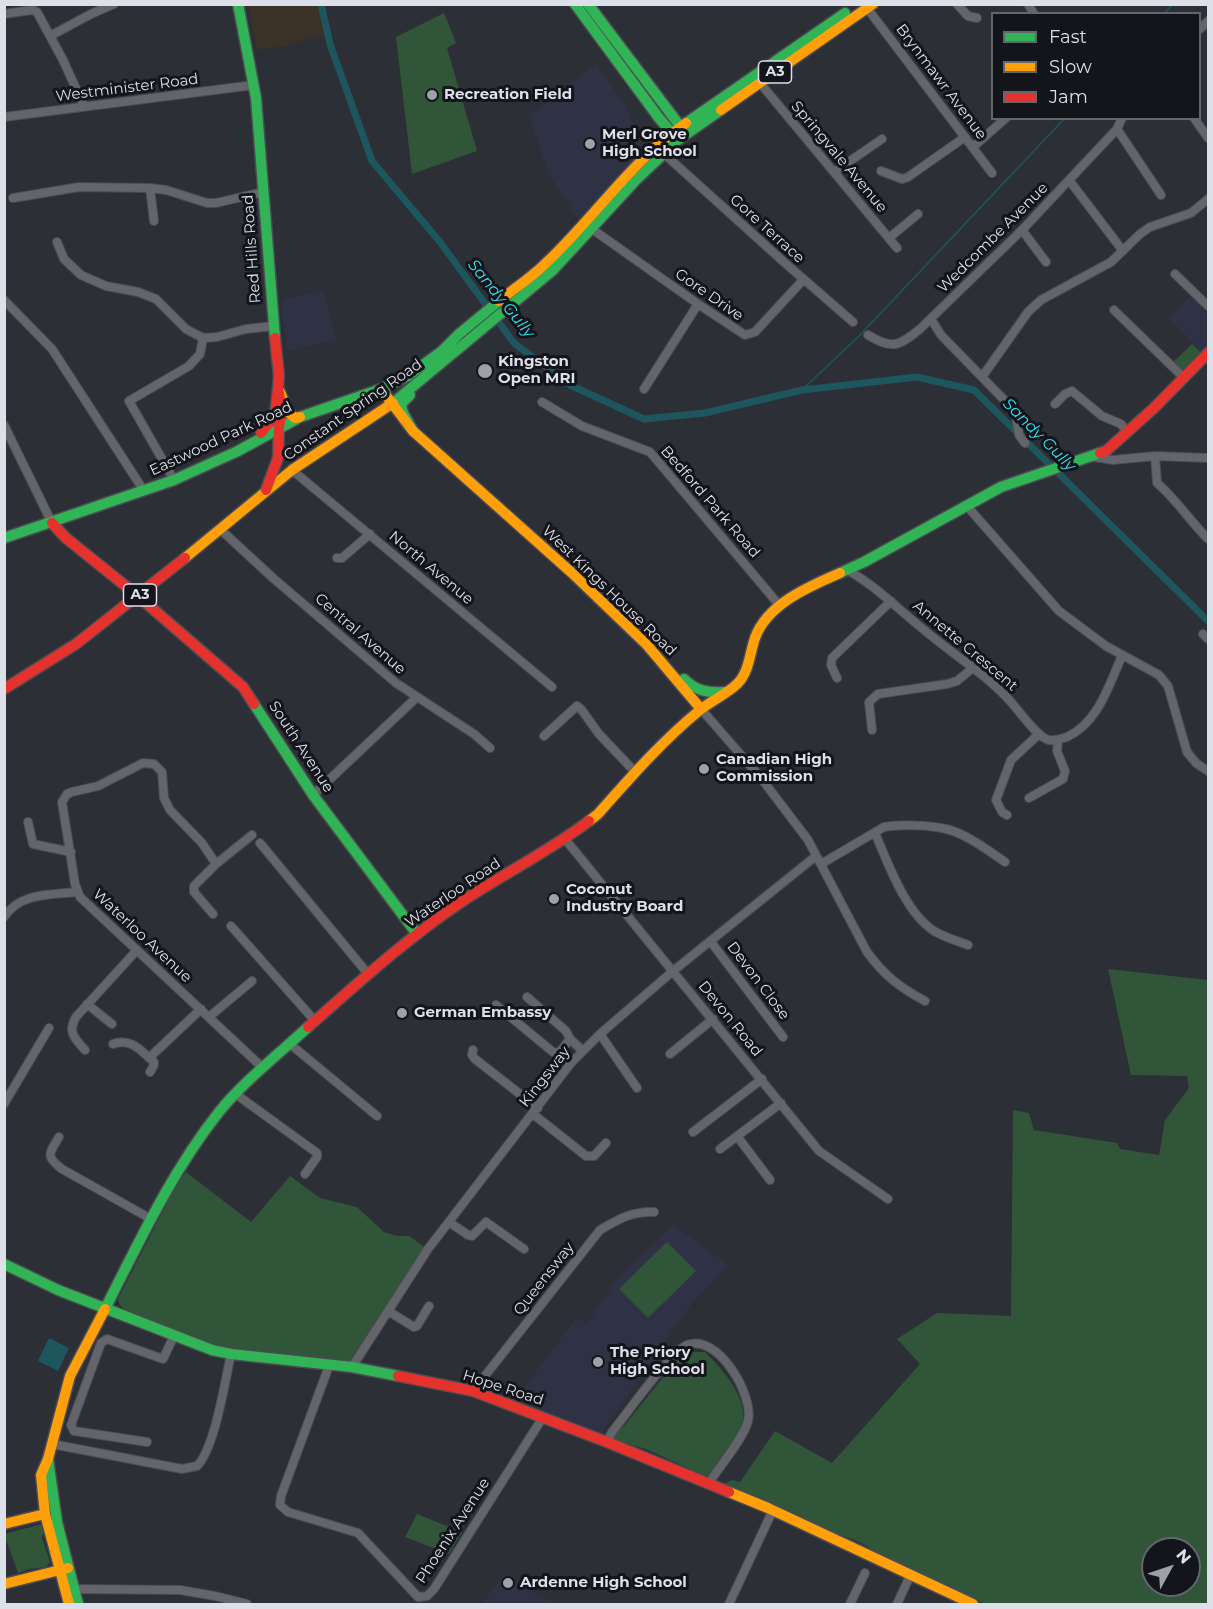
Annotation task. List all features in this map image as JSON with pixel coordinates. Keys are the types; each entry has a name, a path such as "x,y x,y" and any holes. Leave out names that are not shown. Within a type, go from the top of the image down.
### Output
{"main road":[{"name":"Red Hills Road","path":"238,4 254,85 279,376 278,388 282,411 278,458 266,490"},
{"path":"575,4 679,133"},
{"path":"588,4 679,133"},
{"name":"Constant Spring Road","path":"679,133 760,83 866,6"},
{"name":"Constant Spring Road","path":"508,301 562,247 622,180 679,133 866,6"},
{"name":"Constant Spring Road","path":"381,389 408,376 552,271 635,181 660,150"},
{"name":"Constant Spring Road","path":"4,689 76,644 221,530 292,470 391,404 445,362 482,322"},
{"path":"1094,457 1106,451 1209,353"},
{"path":"412,431 401,404 438,373 444,367 445,362"},
{"path":"278,388 289,413 295,418 300,417"},
{"path":"242,449 261,434 275,416 278,388"},
{"name":"Eastwood Park Road","path":"4,538 144,492 242,449 300,417 381,389"},
{"name":"West Kings House Road","path":"381,389 412,431 572,573 647,645 701,709"},
{"name":"Waterloo Road","path":"64,1569 45,1514 41,1475 48,1459 70,1376 151,1219 188,1157 220,1111 315,1021 417,934 461,902 566,839 598,814 656,748 701,709 739,683 756,634 780,606 808,587 848,570 1001,487 1094,457"},
{"name":"South Avenue","path":"52,523 66,538 138,596 243,687 313,795 417,934"},
{"path":"647,645 662,651 696,689 709,693 726,691"},
{"name":"Hope Road","path":"4,1264 58,1290 212,1350 352,1368 473,1391 608,1442 773,1510 973,1605"},
{"path":"48,1459 69,1590 69,1605"},
{"path":"4,1524 45,1514"},
{"path":"4,1584 64,1569"},
{"path":"69,1590 78,1605"}],"street":[{"path":"50,36 114,4"},
{"path":"957,4 968,16 977,18"},
{"name":"Brynmawr Avenue","path":"866,6 992,173"},
{"path":"4,14 35,10 84,106"},
{"name":"Springvale Avenue","path":"760,83 897,248"},
{"name":"Westminister Road","path":"4,117 254,85"},
{"path":"973,147 1004,120"},
{"name":"Wedcombe Avenue","path":"868,335 886,345 897,345 904,342 931,319 1022,230 1117,129 1121,120"},
{"path":"1195,120 1209,138"},
{"path":"1202,129 1209,122"},
{"path":"1117,129 1161,195"},
{"path":"881,171 902,179 908,177 965,137"},
{"path":"834,172 882,139"},
{"name":"Gore Terrace","path":"660,150 803,280 853,322"},
{"path":"1069,180 1123,251"},
{"path":"13,198 79,187 150,188 166,190 207,203 216,203 263,192"},
{"path":"150,188 154,221"},
{"path":"982,377 1028,312 1041,300 1111,262 1150,227 1191,213 1206,201"},
{"path":"889,238 918,214"},
{"name":"Gore Drive","path":"592,229 742,334 749,335 755,332 803,280"},
{"path":"1022,230 1046,262"},
{"path":"57,242 64,259 81,275 106,286 138,292 156,299 186,329 203,338 274,326"},
{"path":"1175,274 1209,306"},
{"path":"4,300 52,349 144,492"},
{"path":"644,389 698,304"},
{"path":"1114,310 1184,378"},
{"path":"931,319 941,335 1015,411 1019,435 1025,443"},
{"path":"174,480 129,401 189,366 200,354 203,338"},
{"path":"1055,404 1065,394 1072,391 1101,416 1120,424 1127,432"},
{"name":"Bedford Park Road","path":"543,402 582,426 650,452 780,606"},
{"path":"4,425 52,523"},
{"path":"1155,456 1156,483 1176,500 1194,524 1209,538"},
{"path":"1094,457 1113,460 1155,456 1209,458"},
{"name":"North Avenue","path":"292,470 552,687"},
{"path":"966,505 1052,605 1122,656 1159,675 1168,686 1187,752 1196,763 1207,768"},
{"name":"Central Avenue","path":"221,530 273,578 396,683 474,734 490,748"},
{"path":"337,558 342,558 370,534"},
{"name":"Annette Crescent","path":"848,570 974,667 1005,695 1039,734"},
{"path":"837,678 833,672 832,658 891,601"},
{"path":"1007,815 1002,812 996,800 1011,760 1039,734 1049,740 1058,740 1078,731 1088,723 1122,656"},
{"path":"872,730 869,702 873,697 878,694 952,683 974,667"},
{"path":"313,795 416,698"},
{"path":"544,736 577,706 599,734 635,772"},
{"name":"West Kings House Road","path":"701,709 761,778 808,840 867,952 878,967 895,984 925,1000"},
{"path":"1029,798 1063,779 1065,771 1057,751 1058,740"},
{"name":"Waterloo Avenue","path":"216,864 202,843 170,810 164,798 162,772 154,764 142,763 89,789 72,792 62,802 77,892 263,1068"},
{"path":"28,822 33,844 71,852"},
{"path":"821,864 884,827 893,825 947,829 1005,862"},
{"path":"875,833 901,891 914,910 932,930 968,945"},
{"path":"213,914 193,888 216,864 252,835"},
{"name":"Devon Road","path":"566,839 819,1151 888,1199"},
{"path":"260,843 368,974"},
{"name":"Kingsway","path":"352,1368 428,1249 572,1063 600,1034 673,971 816,856"},
{"path":"4,917 13,905 25,898 77,892"},
{"path":"231,926 315,1021"},
{"name":"Devon Close","path":"711,942 783,1037"},
{"path":"85,1050 73,1037 71,1025 87,1004 137,950"},
{"path":"209,1017 252,981"},
{"path":"527,997 566,1030 570,1039 583,1051"},
{"path":"87,1004 112,1024"},
{"path":"496,1005 554,1052 572,1063"},
{"path":"149,1058 201,1010"},
{"path":"670,1054 713,1019"},
{"path":"4,1104 49,1028"},
{"path":"600,1034 637,1088"},
{"path":"559,1053 570,1039"},
{"path":"113,1044 125,1041 130,1043 154,1065 150,1072"},
{"path":"290,1044 377,1116"},
{"path":"473,1050 472,1055 475,1059 586,1156 594,1156 606,1143"},
{"path":"693,1132 762,1079"},
{"path":"237,1095 317,1153 317,1157 305,1174"},
{"path":"720,1149 781,1103"},
{"path":"737,1136 770,1180"},
{"path":"59,1137 50,1152 53,1162 151,1219"},
{"name":"Queensway","path":"473,1391 600,1230 633,1212 654,1212"},
{"path":"449,1222 472,1236 486,1222 524,1249"},
{"path":"388,1311 414,1327 417,1326 429,1306"},
{"path":"147,1442 74,1431 71,1425 101,1343 107,1339 163,1359 174,1336"},
{"path":"608,1442 612,1432 672,1356 688,1345 701,1343 717,1352 730,1367 740,1384 749,1413 746,1425 709,1483"},
{"path":"52,1444 182,1469 197,1466 205,1456 214,1429 231,1354"},
{"name":"Phoenix Avenue","path":"329,1366 281,1496 280,1505 288,1512 358,1533 418,1597 427,1596 434,1589 543,1417"},
{"path":"729,1605 773,1510"},
{"path":"850,1605 866,1573"},
{"path":"897,1605 910,1576"},
{"path":"69,1590 180,1590 247,1605"}],"shaded area":[{"path":"248,5 318,5 326,34 283,46 257,50"},
{"name":"Merl Grove High School","path":"597,64 626,108 644,150 580,222 549,174 529,116"},
{"path":"324,290 336,340 287,351 281,300"},
{"path":"1191,296 1208,315 1208,348 1204,354 1169,318"},
{"name":"The Priory High School","path":"673,1225 728,1265 690,1306 600,1435 516,1399 577,1317 587,1324 617,1279"},
{"path":"49,1338 69,1348 58,1371 38,1361"},
{"name":"Ardenne High School","path":"504,1576 538,1595 557,1604 481,1604"}],"green space":[{"name":"Recreation Field","path":"444,13 456,43 447,48 477,151 412,174 396,37"},
{"path":"1192,344 1201,352 1181,372 1172,363"},
{"path":"1108,969 1208,980 1208,1604 985,1604 884,1560 861,1543 833,1533 724,1484 732,1480 740,1482 775,1431 832,1463 920,1364 897,1339 937,1313 1011,1316 1013,1110 1029,1113 1034,1130 1117,1143 1120,1149 1159,1155 1165,1120 1189,1088 1187,1076 1131,1075"},
{"path":"186,1172 251,1222 290,1176 320,1198 357,1207 384,1232 397,1236 409,1236 426,1248 351,1362 221,1347 126,1311 118,1299 176,1185"},
{"path":"667,1242 696,1271 648,1318 619,1289"},
{"path":"688,1352 705,1352 734,1387 742,1407 743,1418 739,1435 715,1474 710,1478 646,1449 614,1440 615,1434 625,1425 675,1362"},
{"path":"417,1514 462,1532 449,1554 405,1537"},
{"path":"42,1524 44,1530 42,1538 50,1562 46,1567 18,1573 4,1534"}],"waterway":[{"name":"Sandy Gully","path":"321,4 330,44 372,161 440,242 514,343 570,385 644,419 705,413 802,390 917,377 974,390 1208,621"},
{"name":"Sandy Gully","path":"1166,12 1173,4"},
{"name":"Sandy Gully","path":"802,390 860,335 1063,120"}],"traffic: fast":[{"path":"238,4 256,98 275,338"},
{"path":"575,4 659,118 678,140"},
{"path":"588,4 686,134"},
{"path":"686,123 845,13"},
{"path":"393,403 552,271 635,181 678,140 721,110"},
{"path":"4,538 174,480 238,451 300,417 384,388 408,376 442,351 499,301"},
{"path":"410,395 401,404 403,413 413,431"},
{"path":"840,573 1001,487 1100,453"},
{"path":"684,679 702,690 724,692"},
{"path":"254,704 313,795 417,934"},
{"path":"105,1309 157,1207 202,1135 239,1090 308,1027"},
{"path":"4,1264 58,1290 212,1350 352,1367 398,1376"},
{"path":"48,1459 57,1522 78,1604"}],"traffic: slow":[{"path":"721,110 873,4"},
{"path":"499,301 529,278 564,246 630,172 666,138 686,123"},
{"path":"381,389 413,431 572,573 647,645 701,709"},
{"path":"280,392 289,413 295,418 300,417"},
{"path":"185,558 292,470 393,403"},
{"path":"589,821 673,734 700,710 737,684 747,668 755,638 769,615 803,590 840,573"},
{"path":"69,1604 45,1514 41,1475 48,1459 70,1376 105,1309"},
{"path":"729,1492 973,1604"},
{"path":"4,1524 45,1514"},
{"path":"4,1584 68,1568"}],"traffic: jam":[{"path":"266,490 278,458 282,411 275,338"},
{"path":"1100,453 1106,451 1154,408 1208,353"},
{"path":"261,433 275,415 278,388"},
{"path":"52,523 66,538 138,596 243,687 254,704"},
{"path":"4,689 76,644 185,558"},
{"path":"308,1027 382,962 441,916 589,821"},
{"path":"398,1376 473,1391 729,1492"}],"place":[{"name":"Recreation Field","path":"432,95"},
{"name":"Merl Grove High School","path":"590,144"},
{"name":"Kingston Open MRI","path":"485,371"},
{"name":"Canadian High Commission","path":"704,769"},
{"name":"Coconut Industry Board","path":"554,899"},
{"name":"German Embassy","path":"402,1013"},
{"name":"The Priory High School","path":"598,1362"},
{"name":"Ardenne High School","path":"508,1583"}]}
